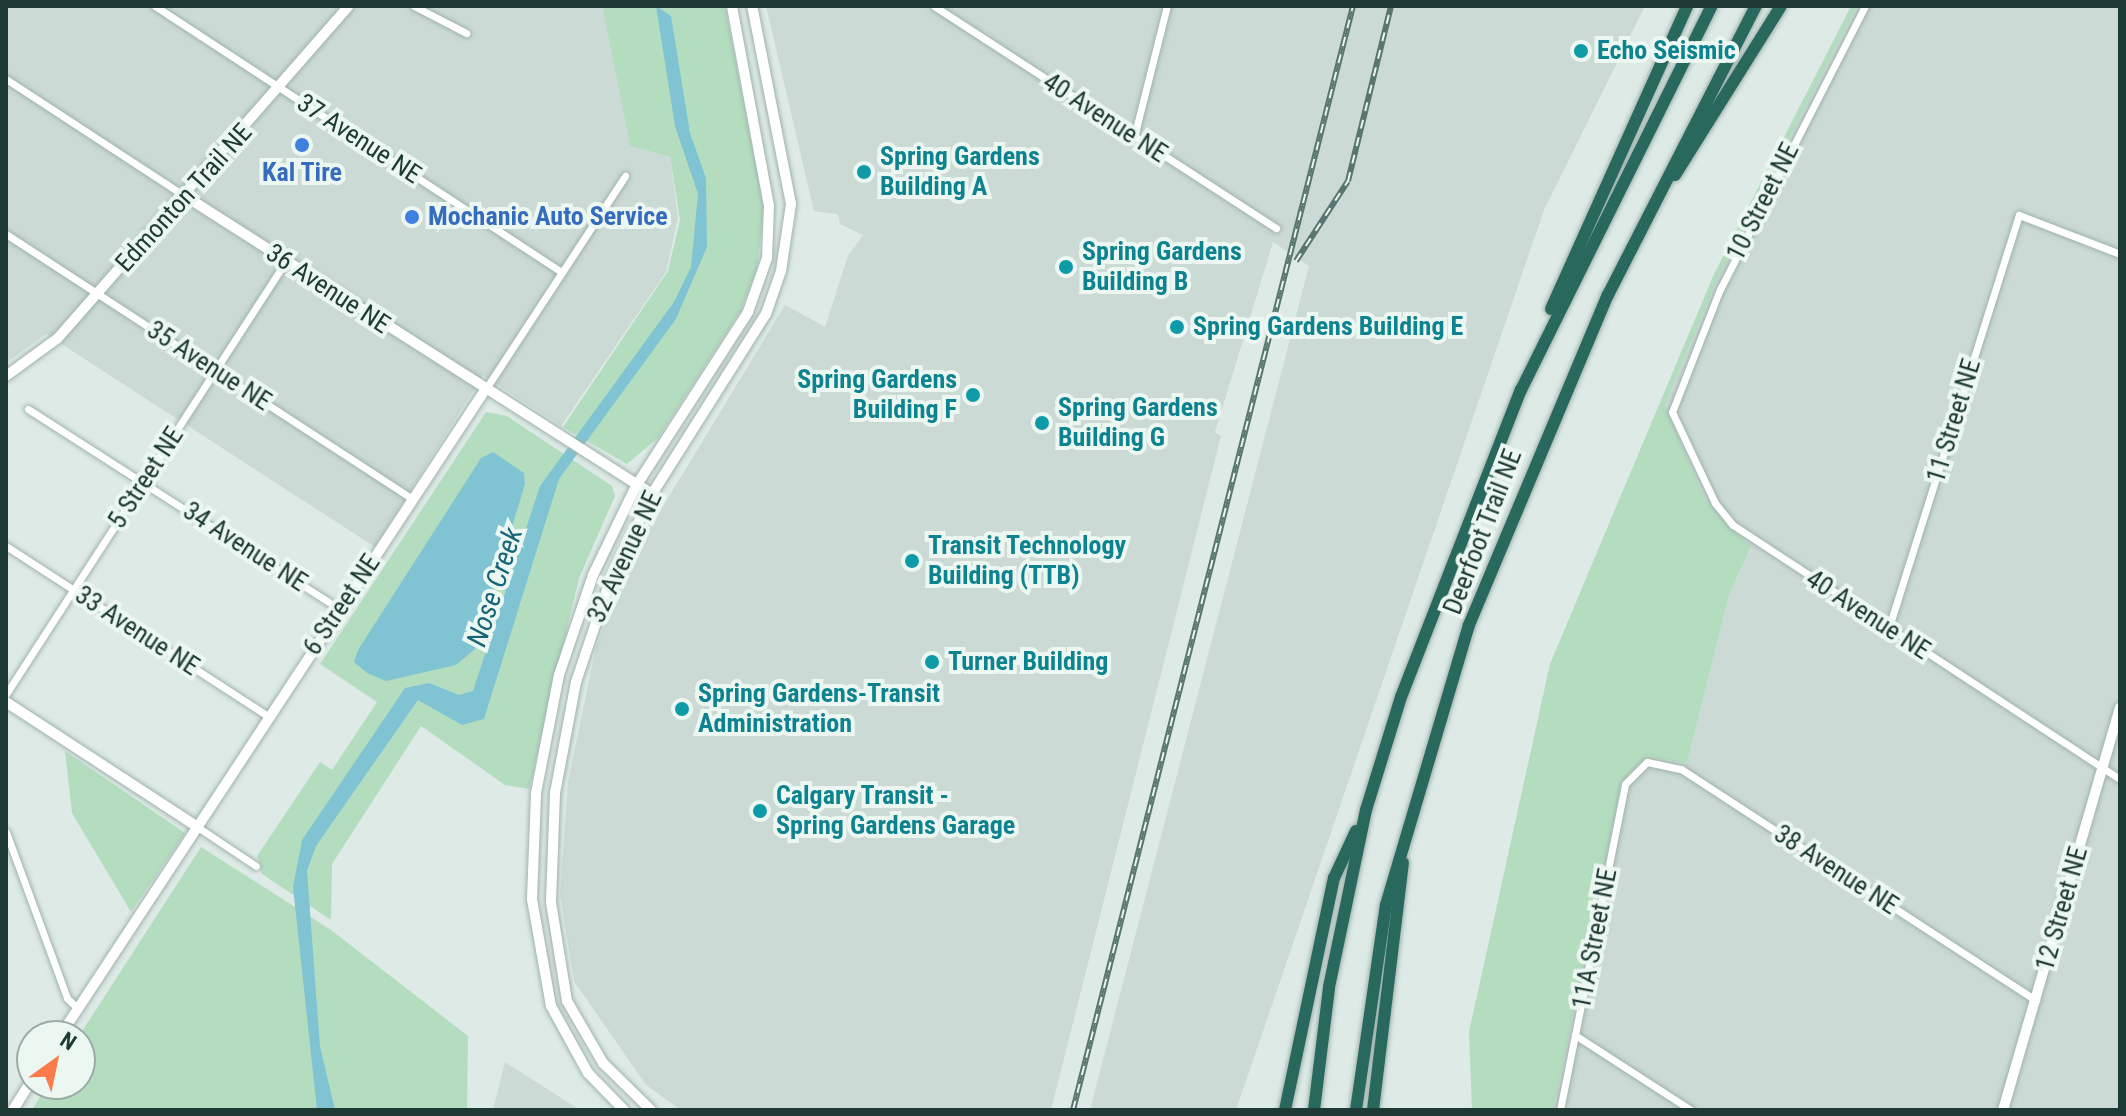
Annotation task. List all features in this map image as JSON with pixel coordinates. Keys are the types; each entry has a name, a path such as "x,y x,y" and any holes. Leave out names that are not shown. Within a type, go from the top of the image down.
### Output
{"highway":[{"path":"1521,390 1571,255 1687,6"},
{"name":"Deerfoot Trail NE","path":"1314,1110 1329,987 1366,810 1416,658 1521,390 1712,6"},
{"name":"Deerfoot Trail NE","path":"1356,1110 1367,1004 1405,827 1469,625 1526,481 1655,199 1756,6"},
{"path":"1655,199 1698,145 1781,6"},
{"path":"1285,1110 1334,878 1366,810"},
{"path":"1373,1110 1405,827"}],"main road":[{"name":"Edmonton Trail NE","path":"6,376 41,354 98,294 282,89 349,6"},
{"name":"32 Avenue NE","path":"624,1110 588,1073 551,1006 536,951 532,844 546,731 570,633 636,486 748,312 767,258 768,196 732,6"},
{"name":"32 Avenue NE","path":"651,1110 603,1063 567,1001 554,946 550,850 563,733 587,642 652,494 766,314 784,259 791,204 752,6"},
{"name":"36 Avenue NE","path":"185,196 607,469 652,494"},
{"name":"6 Street NE","path":"71,1020 485,390"},
{"path":"6,702 196,826"},
{"name":"12 Street NE","path":"2003,1110 2120,708"}],"street":[{"name":"37 Avenue NE","path":"155,6 562,272"},
{"path":"414,6 466,33"},
{"name":"40 Avenue NE","path":"934,6 1276,228"},
{"path":"1134,137 1167,6"},
{"name":"10 Street NE","path":"1671,403 1720,289 1865,6"},
{"name":"36 Avenue NE","path":"6,79 185,196"},
{"name":"6 Street NE","path":"485,390 625,176"},
{"name":"11 Street NE","path":"1889,627 2019,215 2120,254"},
{"name":"35 Avenue NE","path":"6,234 413,499"},
{"name":"5 Street NE","path":"6,694 286,261"},
{"name":"40 Avenue NE","path":"1671,403 1715,503 1733,525 2120,779"},
{"name":"34 Avenue NE","path":"28,409 339,609"},
{"name":"33 Avenue NE","path":"6,546 269,717"},
{"name":"38 Avenue NE","path":"1632,770 1662,761 1681,769 2036,1000"},
{"name":"11A Street NE","path":"1560,1110 1632,770"},
{"path":"196,826 256,866"},
{"path":"6,832 67,998 78,1009"},
{"path":"1575,1035 1691,1110"}],"shaded area":[{"path":"6,6 602,6 630,146 670,157 678,218 666,272 561,426 483,375 375,547 46,334 6,363"},
{"path":"766,6 1645,6 1544,210 1236,1110 1090,1110 1309,266 1273,242 1215,432 1221,436 1051,1110 681,1110 646,1085 574,981 560,894 568,782 596,647 636,551 785,305 825,327 848,256 863,235 840,224 838,214 814,211"},
{"path":"1857,6 2120,6 2120,1110 1553,1110 1622,782 1647,757 1687,763 1729,595 1751,548 1705,500 1665,405 1717,280"},
{"path":"505,1062 580,1110 493,1110"}],"green space":[{"path":"602,6 725,6 764,207 757,269 740,312 658,438 627,464 563,427 668,271 680,220 670,157 630,146"},
{"path":"1851,6 1857,6 1717,280 1665,405 1705,500 1751,547 1729,595 1687,763 1647,757 1622,782 1553,1110 1472,1110 1469,1032 1550,664 1714,274"},
{"path":"486,412 507,416 612,486 615,496 579,578 529,789 505,785 421,726 332,864 331,920 262,874 257,856 320,762 332,770 377,702 320,664"},
{"path":"65,751 185,833 131,912 72,813"},
{"path":"201,847 331,930 468,1036 467,1110 32,1110 38,1100 96,1100 96,1020 89,1020"}],"water":[{"path":"656,6 671,16 690,133 706,178 707,247 676,319 559,479 484,719 462,725 418,700 316,846 307,871 320,1046 335,1110 317,1110 293,887 302,840 405,688 429,683 459,695 473,691 540,486 674,302 691,267 698,194 675,126"},
{"path":"493,452 524,473 525,484 475,649 456,665 386,681 367,673 354,662 358,650 481,458"}],"railway":[{"path":"1073,1110 1353,6"},
{"path":"1296,261 1348,181 1391,6"}],"place":[{"name":"Echo Seismic","path":"1581,51"},
{"name":"Kal Tire","path":"302,145"},
{"name":"Spring Gardens Building A","path":"864,172"},
{"name":"Mochanic Auto Service","path":"412,217"},
{"name":"Spring Gardens Building B","path":"1066,267"},
{"name":"Spring Gardens Building E","path":"1177,327"},
{"name":"Spring Gardens Building F","path":"973,395"},
{"name":"Spring Gardens Building G","path":"1042,423"},
{"name":"Transit Technology Building (TTB)","path":"912,561"},
{"name":"Turner Building","path":"932,662"},
{"name":"Spring Gardens-Transit Administration","path":"682,709"},
{"name":"Calgary Transit - Spring Gardens Garage","path":"760,811"}],"water label":[{"name":"Nose Creek","path":"495,587"}]}
